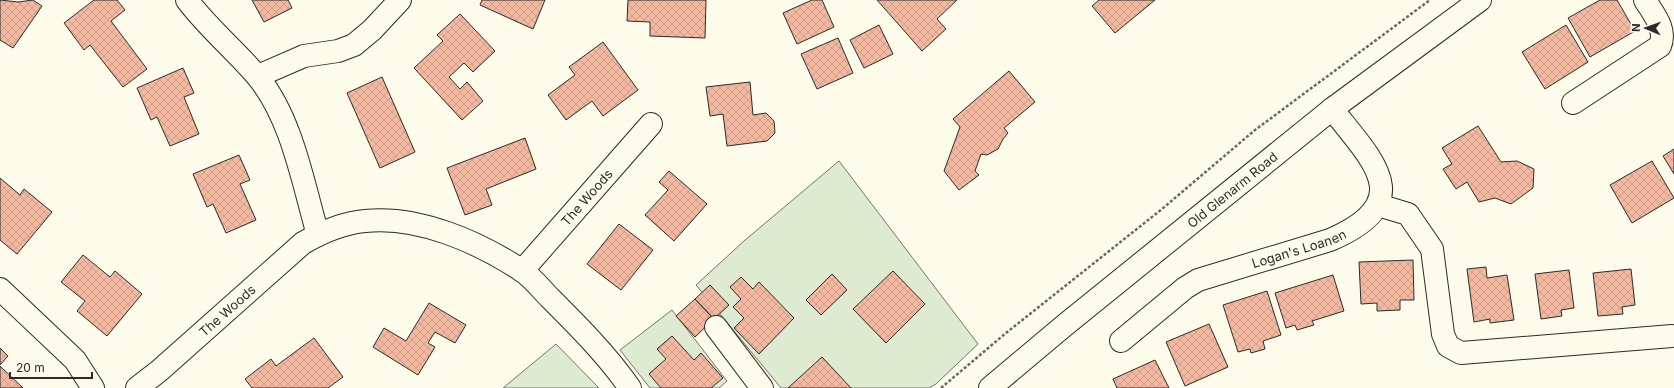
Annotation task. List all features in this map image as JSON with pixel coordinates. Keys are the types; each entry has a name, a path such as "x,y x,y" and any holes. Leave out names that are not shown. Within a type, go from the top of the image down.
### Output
{"street":[{"path":"187,0 212,30 258,76 282,116 318,235"},
{"path":"258,76 304,56 338,51 354,45 372,30 400,0"},
{"name":"Old Glenarm Road","path":"990,388 1065,325 1332,109 1480,0"},
{"path":"1573,104 1660,46 1663,38 1661,27 1645,0"},
{"path":"1332,109 1376,166 1381,177 1382,188 1378,204 1408,214 1432,249 1443,334 1448,346 1461,353 1672,336"},
{"name":"The Woods","path":"522,271 651,124"},
{"name":"Logan's Loanen","path":"1121,341 1185,288 1198,280 1330,240 1348,232 1372,213 1378,204"},
{"name":"The Woods","path":"137,388 159,371 285,258 303,244 318,235 342,225 365,220 389,220 439,230 468,241 522,271 583,331 630,388"},
{"path":"0,289 75,360 93,388"},
{"path":"716,327 760,388"}],"path":[{"path":"941,388 1006,333 1162,209 1255,130 1430,0"}],"green space":[{"path":"839,161 978,344 936,384 929,388 781,388 696,285 744,241"},
{"path":"672,310 727,381 719,388 650,388 620,350"},
{"path":"556,344 599,388 503,388"}],"building":[{"path":"0,0 18,2 33,0 42,6 13,48 0,40"},
{"path":"94,0 117,0 125,10 111,21 147,69 123,87 90,45 84,50 64,23"},
{"path":"252,0 288,0 292,8 264,22"},
{"path":"482,0 545,0 533,29 480,5"},
{"path":"628,0 706,0 705,38 650,36 650,22 627,21"},
{"path":"812,0 822,0 834,27 797,44 783,13"},
{"path":"877,0 957,0 937,19 946,29 922,51"},
{"path":"1099,0 1155,0 1115,33 1092,6"},
{"path":"1600,0 1617,0 1635,31 1590,57 1568,18"},
{"path":"460,14 495,51 473,72 464,63 449,77 460,89 467,82 483,101 462,120 414,68 443,41 437,35"},
{"path":"879,25 893,54 864,68 850,40"},
{"path":"1566,25 1588,62 1545,89 1522,52"},
{"path":"838,38 853,73 817,89 801,54"},
{"path":"603,42 638,90 603,116 592,101 566,120 548,95 575,75 569,67"},
{"path":"183,68 194,93 184,97 199,134 170,146 157,117 151,120 137,88"},
{"path":"1009,71 1035,102 1004,128 1008,133 998,149 987,155 981,154 975,171 979,175 959,190 944,171 960,127 953,119"},
{"path":"382,77 415,152 380,168 347,93"},
{"path":"750,82 753,115 766,113 774,121 775,133 767,141 727,146 723,114 710,116 706,87"},
{"path":"1478,126 1501,162 1517,161 1534,169 1533,188 1511,204 1495,198 1479,202 1467,182 1456,189 1443,169 1452,164 1442,148"},
{"path":"525,138 536,169 486,189 492,205 465,215 447,168"},
{"path":"1674,149 1674,174 1663,156"},
{"path":"239,155 250,180 240,184 256,220 226,233 213,204 207,207 193,174"},
{"path":"1652,161 1674,198 1632,223 1610,185"},
{"path":"669,171 707,204 674,241 645,215 668,190 659,182"},
{"path":"0,178 20,195 24,189 52,212 17,254 0,240"},
{"path":"619,224 653,250 621,290 587,264"},
{"path":"83,255 110,277 115,271 142,294 107,336 77,311 85,301 61,282"},
{"path":"1413,260 1414,300 1400,300 1400,310 1377,311 1377,303 1361,304 1359,262"},
{"path":"1486,267 1487,278 1507,275 1514,320 1490,323 1490,319 1474,322 1467,269"},
{"path":"1631,269 1635,305 1622,307 1623,314 1598,316 1593,273"},
{"path":"1569,270 1574,308 1561,310 1562,316 1541,319 1535,274"},
{"path":"893,271 925,304 886,343 853,309"},
{"path":"832,274 847,290 821,315 806,300"},
{"path":"1333,275 1344,311 1312,321 1314,325 1297,330 1295,325 1286,328 1275,293"},
{"path":"741,277 753,289 759,282 794,318 759,354 734,328 744,318 733,307 741,299 730,287"},
{"path":"710,285 729,305 714,319 695,299"},
{"path":"1267,291 1281,335 1263,341 1265,349 1251,353 1250,349 1238,352 1223,305"},
{"path":"695,299 714,319 695,337 676,316"},
{"path":"429,303 466,325 455,343 435,332 428,343 435,347 418,375 373,347 384,328 406,341"},
{"path":"1209,324 1228,367 1185,386 1166,342"},
{"path":"672,336 694,360 701,353 723,378 711,388 661,388 649,374 666,359 657,349"},
{"path":"314,338 343,377 328,388 252,388 245,379 271,359 276,366"},
{"path":"0,348 8,356 0,365"},
{"path":"822,357 851,388 788,388"},
{"path":"1155,360 1169,388 1117,388 1113,379"},
{"path":"0,366 23,388 0,388"}]}
